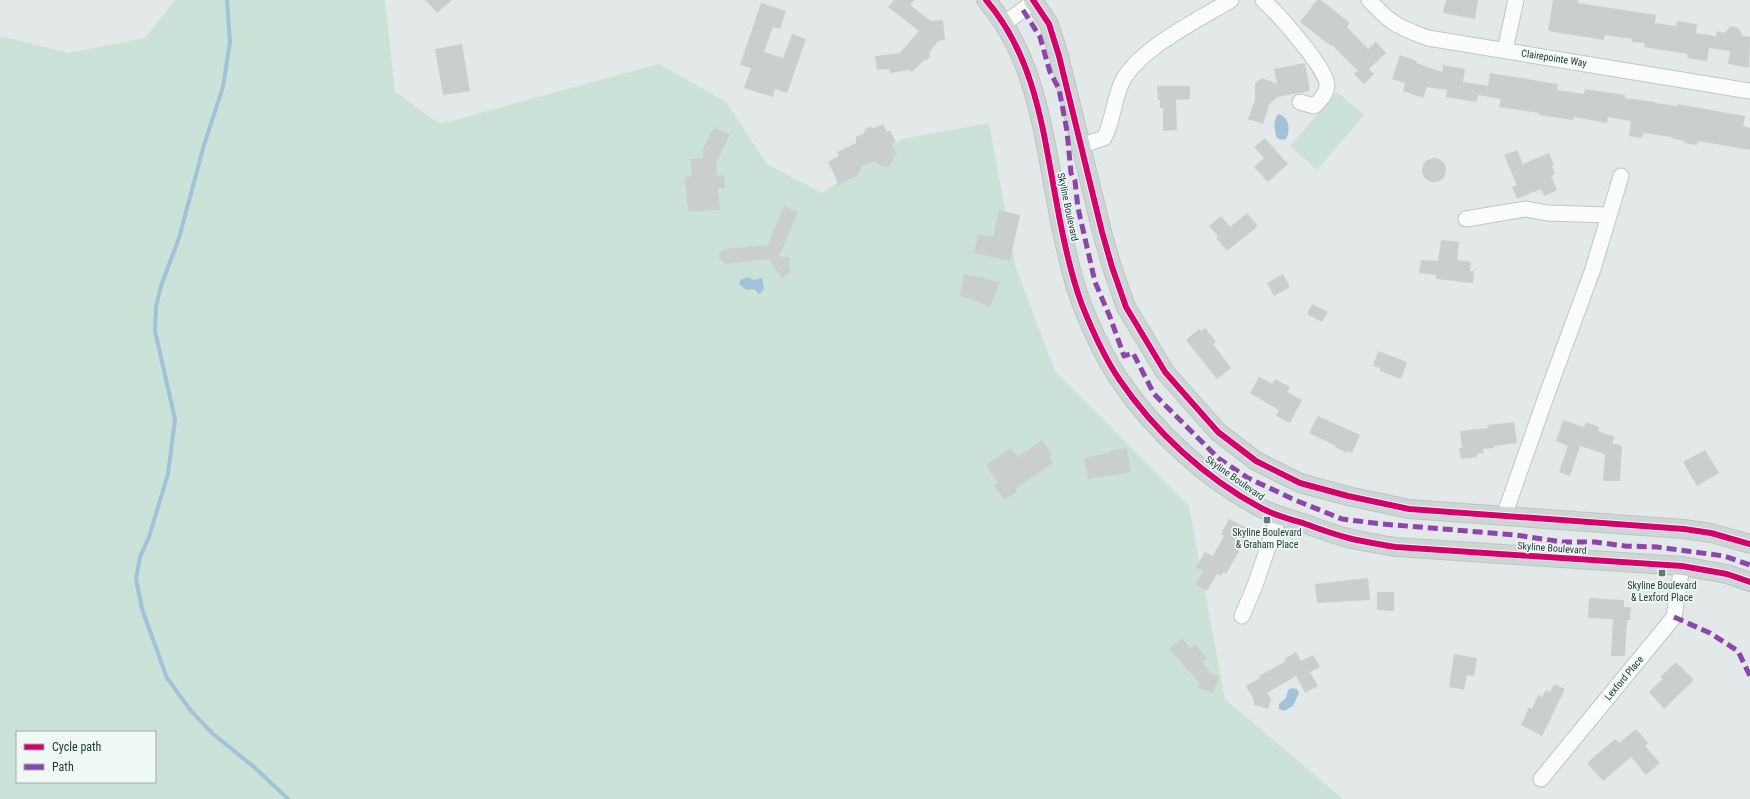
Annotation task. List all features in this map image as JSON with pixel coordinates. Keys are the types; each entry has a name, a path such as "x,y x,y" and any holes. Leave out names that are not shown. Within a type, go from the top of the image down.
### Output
{"main road":[{"path":"1034,0 1049,24 1059,56 1080,146 1112,267 1126,307 1165,372 1218,432 1256,461 1300,483 1348,496 1409,509 1684,529 1711,533 1750,544"},
{"name":"Skyline Boulevard","path":"991,3 1005,23 1026,65 1033,89 1073,277 1082,306 1118,377 1143,411 1207,473 1261,508 1279,516 1351,539 1396,547 1682,566 1727,574 1750,582"}],"street":[{"path":"1005,23 1034,0"},
{"path":"1080,146 1104,138 1110,126 1115,98 1124,79 1150,49 1231,0"},
{"path":"1263,0 1277,13 1322,69 1327,86 1322,99 1314,106 1300,102"},
{"name":"Clairepointe Way","path":"1370,0 1386,18 1402,29 1428,38 1750,90"},
{"path":"1505,50 1516,0"},
{"path":"1504,516 1593,268 1621,176"},
{"path":"1466,219 1526,209 1547,213 1609,215"},
{"path":"1242,616 1254,588 1279,516"},
{"name":"Lexford Place","path":"1541,779 1674,617 1682,566"}],"green space":[{"path":"175,0 385,0 395,92 440,124 659,64 726,102 767,164 822,193 902,139 989,123 1016,268 1055,371 1189,506 1225,699 1343,799 0,799 0,36 68,53 145,38"},
{"path":"1337,92 1364,115 1317,170 1290,146"}],"water":[{"path":"1278,114 1285,118 1289,127 1286,139 1282,140 1277,138 1275,129 1275,120"},
{"path":"748,277 754,280 762,278 764,289 761,291 763,292 759,294 754,289 746,290 739,284 740,280"},
{"path":"1292,688 1297,689 1299,693 1293,706 1284,711 1279,709 1279,704 1286,698 1288,690"}],"building":[{"path":"425,0 452,0 437,13"},
{"path":"894,0 914,0 910,5 931,21 943,20 945,40 938,41 929,53 930,57 923,61 912,72 909,70 890,73 889,69 877,70 875,56 900,53 919,31 888,7"},
{"path":"1317,0 1321,0 1350,23 1347,27 1368,49 1376,42 1386,53 1369,69 1374,74 1364,84 1354,74 1358,71 1332,45 1331,46 1300,22"},
{"path":"1446,0 1478,0 1475,19 1443,13"},
{"path":"1553,0 1578,0 1578,3 1656,15 1655,23 1676,26 1677,21 1697,24 1696,33 1716,36 1717,31 1724,33 1731,26 1738,28 1743,36 1750,37 1749,68 1728,64 1730,51 1709,48 1707,61 1687,58 1688,54 1644,47 1645,43 1632,42 1632,39 1605,35 1604,40 1548,31"},
{"path":"761,3 786,11 780,29 773,27 764,52 783,58 792,34 806,39 787,93 775,89 773,97 744,88 751,68 740,65"},
{"path":"462,44 470,91 443,95 435,49"},
{"path":"1400,55 1417,61 1416,63 1442,72 1443,65 1465,69 1463,82 1488,86 1490,73 1558,84 1557,90 1584,94 1585,89 1625,95 1625,98 1677,106 1677,104 1745,116 1743,126 1750,128 1750,150 1698,141 1697,145 1684,143 1684,141 1671,138 1672,137 1643,133 1642,138 1629,136 1631,121 1608,117 1607,123 1574,117 1573,120 1539,115 1539,113 1499,107 1501,99 1478,95 1477,102 1446,97 1447,90 1427,87 1423,98 1403,91 1405,83 1392,79"},
{"path":"1305,63 1310,91 1277,97 1269,105 1263,124 1248,119 1255,100 1255,83 1262,78 1277,84 1274,69"},
{"path":"1157,86 1190,86 1190,99 1176,100 1177,130 1163,131 1163,108 1160,108"},
{"path":"883,124 887,132 890,130 896,142 892,144 897,155 894,156 890,166 883,167 874,161 861,167 858,175 839,185 828,162 839,156 837,152 856,143 856,137 864,133 865,129 870,127 874,128"},
{"path":"714,127 730,135 716,162 717,176 724,175 725,188 718,188 720,210 688,212 685,177 692,176 691,159 703,158 703,149"},
{"path":"1265,138 1288,164 1268,182 1254,167 1264,158 1254,147"},
{"path":"1517,150 1523,164 1549,153 1554,165 1552,166 1555,174 1551,176 1557,190 1544,196 1541,189 1517,199 1512,187 1517,185 1504,155"},
{"path":"1434,158 1439,159 1445,165 1445,175 1439,181 1434,182 1429,181 1423,175 1422,170 1423,165 1429,159"},
{"path":"784,206 798,212 779,256 790,258 789,268 791,271 782,278 769,259 726,264 719,259 720,252 725,249 768,245"},
{"path":"999,210 1020,215 1010,261 974,253 978,234 993,237"},
{"path":"1247,213 1258,226 1227,251 1216,238 1218,236 1209,226 1221,216 1230,227"},
{"path":"1441,240 1459,242 1457,260 1471,262 1470,271 1474,271 1473,283 1436,279 1436,275 1419,273 1421,260 1438,261"},
{"path":"964,274 1000,282 990,307 960,295"},
{"path":"1283,274 1290,287 1274,296 1267,283"},
{"path":"1312,304 1328,312 1322,322 1307,314"},
{"path":"1205,328 1216,342 1213,344 1231,368 1217,379 1186,340 1199,329 1201,331"},
{"path":"1378,351 1407,362 1401,379 1380,371 1380,368 1373,366"},
{"path":"1259,377 1273,384 1275,379 1290,387 1287,392 1302,400 1290,423 1276,416 1279,410 1250,393"},
{"path":"1318,416 1360,435 1352,453 1348,451 1347,453 1309,433"},
{"path":"1563,420 1584,427 1586,422 1599,427 1598,431 1615,437 1612,443 1622,446 1620,481 1603,481 1605,454 1580,446 1570,476 1559,472 1568,446 1556,441"},
{"path":"1514,422 1517,443 1483,449 1484,453 1477,454 1477,457 1461,459 1459,448 1462,448 1460,431 1488,428 1487,425"},
{"path":"1042,440 1052,455 1049,457 1053,463 1015,489 1017,492 1004,500 994,485 998,483 986,465 1011,448 1018,457"},
{"path":"1127,448 1131,472 1088,479 1084,458"},
{"path":"1705,450 1719,473 1697,486 1683,462"},
{"path":"1229,519 1251,530 1226,574 1223,572 1221,576 1217,574 1207,591 1195,584 1203,571 1196,567 1205,552 1213,556 1224,536 1221,534"},
{"path":"1368,578 1370,600 1317,603 1315,584"},
{"path":"1377,592 1394,592 1394,611 1377,610"},
{"path":"1589,598 1624,600 1624,607 1631,607 1630,620 1627,620 1625,656 1611,656 1613,619 1588,618"},
{"path":"1182,638 1190,648 1195,644 1207,658 1202,663 1212,674 1219,676 1213,693 1198,688 1200,683 1169,649"},
{"path":"1296,652 1301,661 1313,655 1320,667 1310,672 1318,686 1305,693 1296,676 1267,693 1271,699 1268,709 1254,705 1254,700 1246,686 1260,678 1259,676 1286,661 1284,659"},
{"path":"1454,654 1477,658 1474,676 1467,675 1464,690 1449,687"},
{"path":"1676,662 1694,680 1664,709 1649,692 1663,679 1660,677"},
{"path":"1554,684 1565,689 1542,736 1521,725 1529,707 1532,709 1538,695 1542,697 1546,690 1550,692"},
{"path":"1636,729 1648,743 1645,746 1660,763 1646,775 1631,757 1603,781 1587,763 1615,739 1619,743"}],"waterway":[{"path":"227,0 230,42 223,87 204,145 179,238 161,286 156,307 155,331 175,419 168,474 149,537 140,557 136,579 142,609 167,678 191,711 213,734 254,767 288,799"}],"marked path":[{"path":"1023,10 1040,37 1050,72 1059,89 1067,131 1071,173 1075,181 1078,208 1095,282 1124,356 1133,353 1154,394 1218,458 1248,478 1295,500 1342,519 1382,524 1516,535 1562,542 1595,542 1625,546 1657,547 1724,556 1750,565"},
{"path":"1674,617 1710,633 1738,651 1750,676"}],"cycle path":[{"path":"986,0 1003,22 1027,71 1042,123 1070,268 1082,305 1094,334 1103,353 1119,379 1148,417 1182,452 1201,468 1240,496 1266,510 1282,517 1352,539 1396,547 1682,566 1727,574 1750,582"},
{"path":"1033,0 1049,24 1059,56 1102,232 1126,307 1165,372 1218,432 1256,461 1300,483 1348,496 1409,509 1684,529 1711,533 1750,544"}],"place":[{"name":"Skyline Boulevard & Graham Place","path":"1267,520"},
{"name":"Skyline Boulevard & Lexford Place","path":"1662,573"}]}
